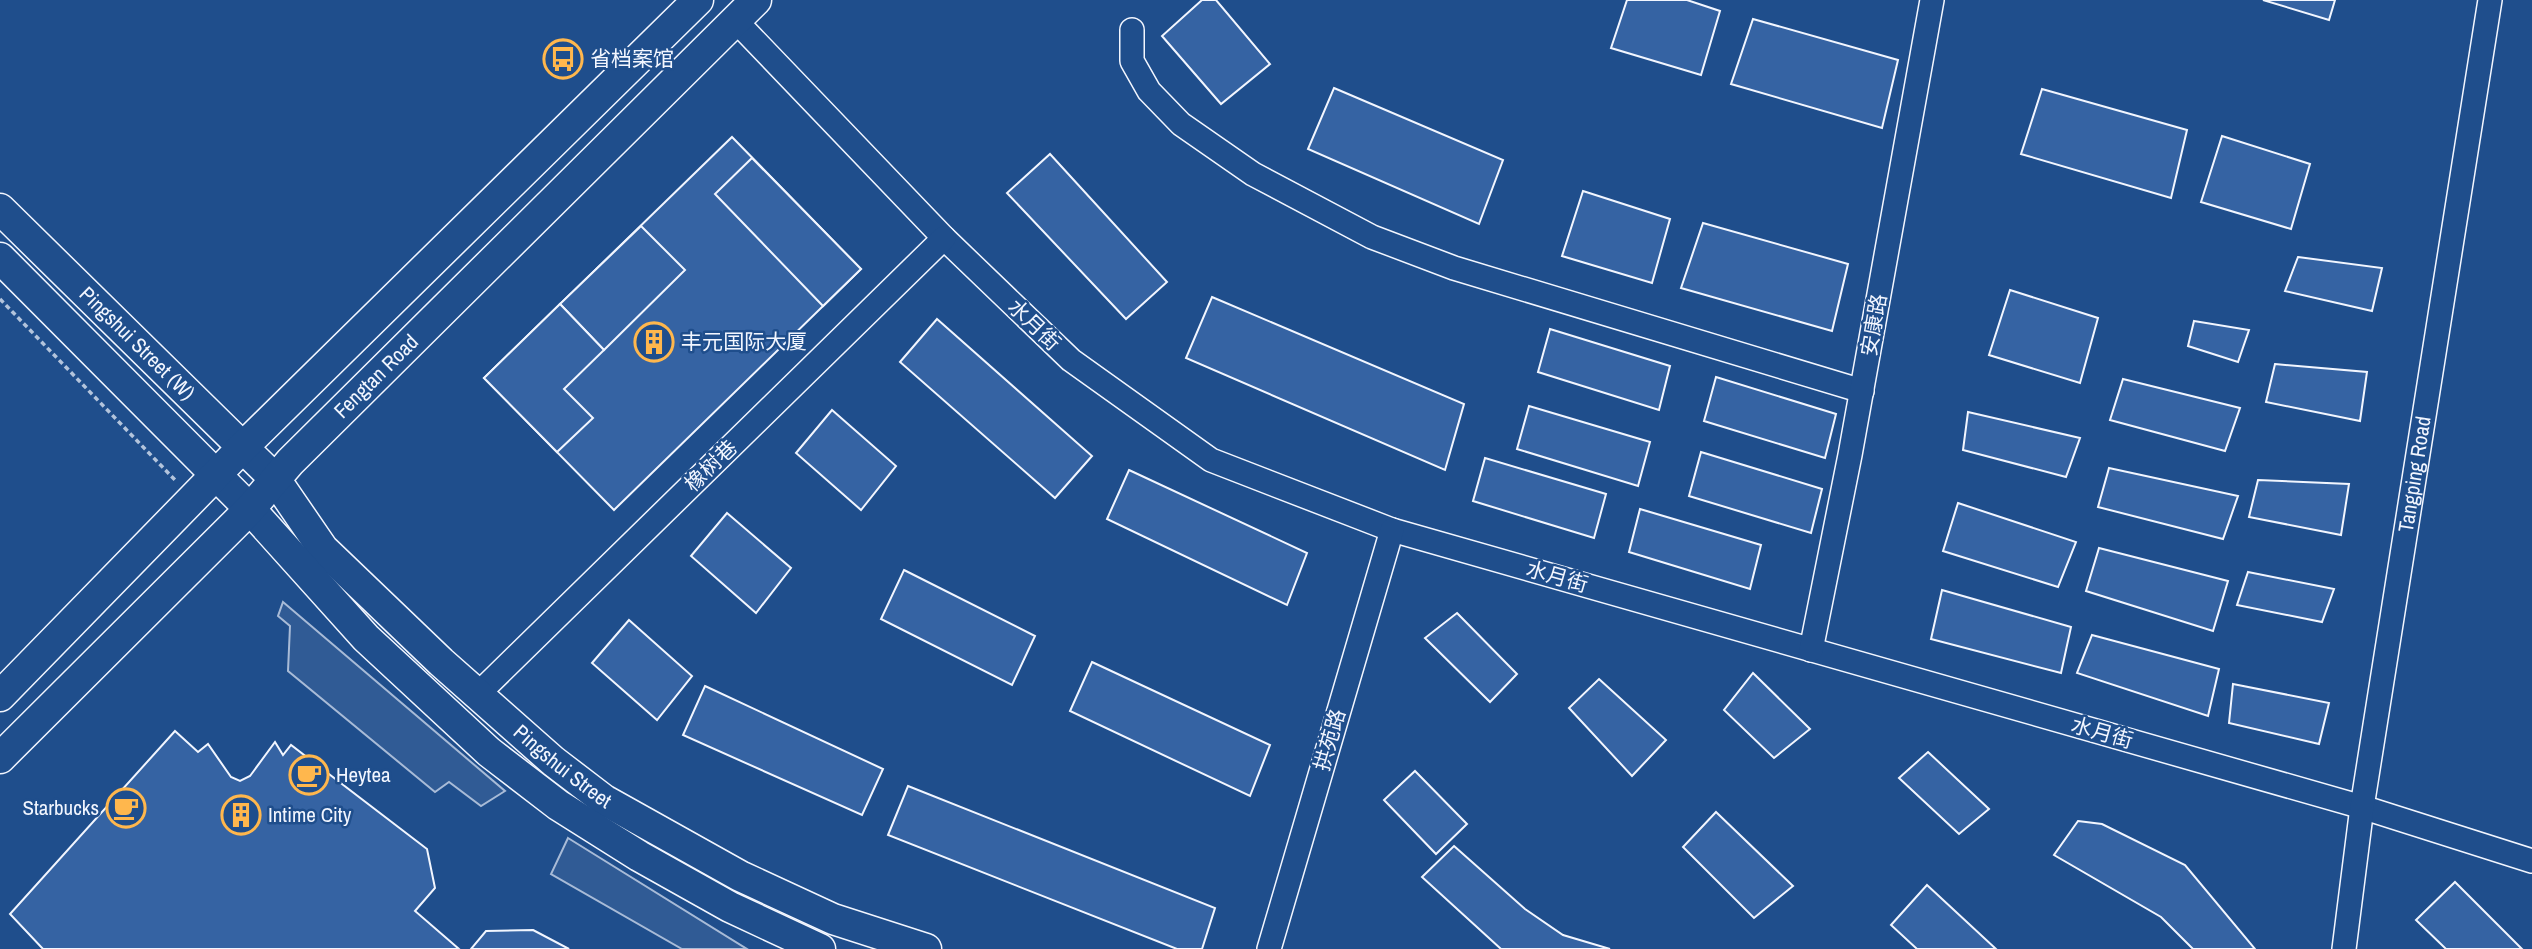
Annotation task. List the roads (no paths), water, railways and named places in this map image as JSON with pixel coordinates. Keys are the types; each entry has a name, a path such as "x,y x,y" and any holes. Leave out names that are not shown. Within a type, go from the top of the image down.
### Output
{"main road":[{"name":"Fengtan Road","path":"0,696 243,447 698,0"},
{"name":"Fengtan Road","path":"0,758 745,10"},
{"name":"Pingshui Street (W)","path":"0,209 275,479"},
{"name":"Pingshui Street (W)","path":"0,258 216,476"},
{"name":"Pingshui Street","path":"216,476 250,509 366,638 489,752 558,805 639,856 730,907 820,949"},
{"name":"Pingshui Street","path":"275,479 323,549 553,761 604,800 740,876 833,919 926,949"}],"street":[{"name":"安康路","path":"1811,650 1862,391 1932,0"},
{"name":"Tangping Road","path":"2344,949 2362,807 2490,0"},
{"name":"水月街","path":"745,10 944,239 1070,360 1211,460 1391,530 2362,807 2532,860"},
{"path":"1132,30 1132,61 1149,91 1181,124 1253,174 1372,237 1454,268 1862,391"},
{"name":"橡树巷","path":"478,694 944,239"},
{"name":"拱苑路","path":"1269,949 1391,530"}],"place":[{"name":"省档案馆","path":"563,59"},
{"name":"丰元国际大厦","path":"654,342"},
{"name":"Heytea","path":"309,775"},
{"name":"Starbucks","path":"126,808"},
{"name":"Intime City","path":"241,815"}]}
